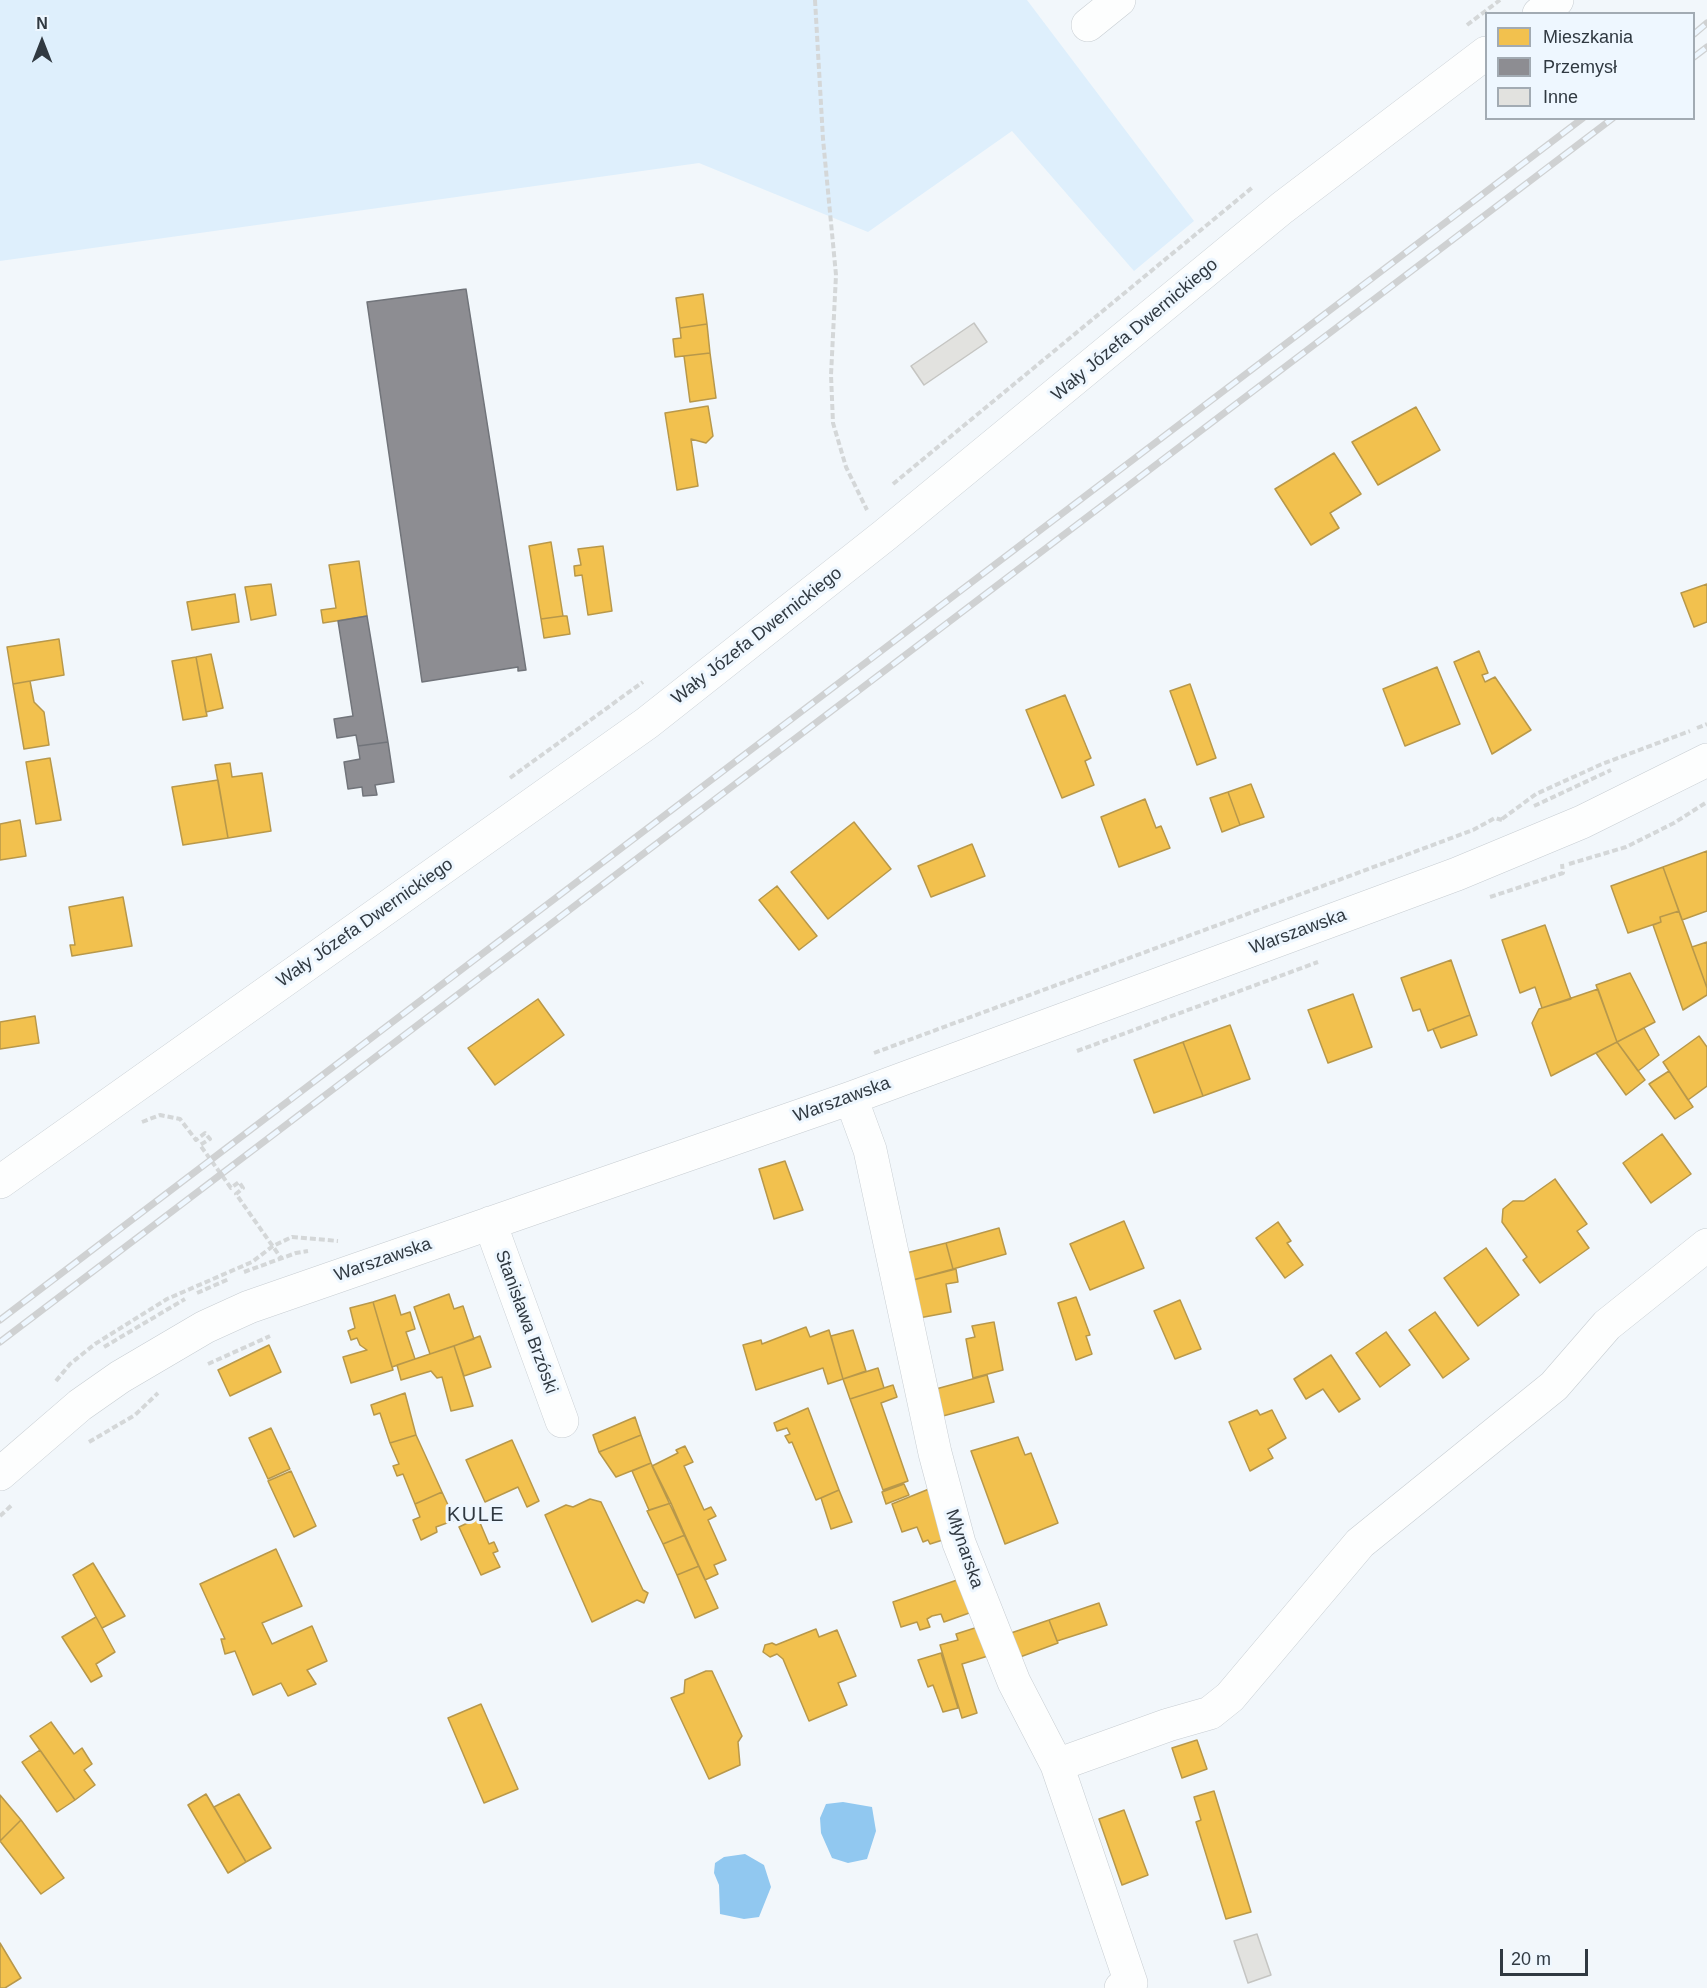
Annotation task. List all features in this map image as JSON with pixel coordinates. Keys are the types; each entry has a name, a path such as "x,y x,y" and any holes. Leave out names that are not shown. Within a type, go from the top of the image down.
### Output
{"street":[{"path":"1088,25 1119,0"},
{"path":"1542,12 1557,0"},
{"name":"Wały Józefa Dwernickiego","path":"0,1182 647,723 885,535 1282,208 1485,54"},
{"name":"Warszawska","path":"0,1474 88,1399 162,1350 204,1327 270,1299 851,1098 1457,874 1582,822 1707,760"},
{"name":"Młynarska","path":"851,1098 870,1150 935,1454 959,1543 1014,1682 1057,1765 1126,1986"},
{"name":"Stanisława Brzóski","path":"490,1223 562,1421"},
{"path":"1057,1765 1168,1725 1210,1713 1230,1697 1360,1543 1554,1386 1607,1325 1707,1245"}],"path":[{"path":"815,0 823,139 836,275 831,375 833,423 846,467 865,507 885,535"},
{"path":"1463,28 1500,0"},
{"path":"892,484 1257,184"},
{"path":"856,515 874,500"},
{"path":"504,782 652,676"},
{"path":"1463,841 1483,833 1536,794 1602,764 1707,724"},
{"path":"1529,809 1538,802 1616,768"},
{"path":"870,1055 1473,830 1495,818 1512,822"},
{"path":"980,1020 1014,1008"},
{"path":"136,1125 160,1115 180,1119 196,1140 206,1133 210,1139 200,1145 231,1188 239,1182 243,1188 236,1194 281,1258"},
{"path":"55,1383 70,1364 129,1321 166,1299 252,1262 273,1246 292,1237 337,1241 347,1238"}],"shaded area":[{"path":"0,0 1027,0 1194,221 1134,271 1012,131 868,232 699,163 0,261"}],"water":[{"path":"843,1802 872,1807 876,1831 867,1859 848,1863 832,1858 821,1833 820,1818 826,1804"},
{"path":"745,1854 764,1865 771,1887 759,1917 744,1919 720,1914 719,1885 714,1873 715,1863 724,1857"}],"building: Mieszkania":[{"path":"703,294 707,324 680,328 676,298"},
{"path":"707,324 710,353 675,357 673,339 681,338 680,328"},
{"path":"710,353 716,398 690,402 684,356"},
{"path":"708,406 713,436 706,443 691,439 698,486 677,490 665,413"},
{"path":"1416,407 1440,450 1378,485 1352,442"},
{"path":"1334,453 1361,494 1330,513 1339,528 1311,545 1275,489"},
{"path":"551,542 563,616 541,619 529,546"},
{"path":"603,546 612,611 588,615 582,575 575,576 574,566 581,565 578,549"},
{"path":"359,561 367,616 323,623 321,610 336,608 329,565"},
{"path":"271,584 276,615 251,620 245,587"},
{"path":"1707,584 1707,622 1694,627 1681,593"},
{"path":"235,594 239,622 192,630 187,602"},
{"path":"567,616 570,634 544,638 541,619"},
{"path":"59,639 64,675 13,684 7,647"},
{"path":"1479,651 1488,673 1482,675 1485,682 1495,677 1531,730 1492,754 1454,662"},
{"path":"211,654 223,708 206,712 196,657"},
{"path":"196,657 207,716 183,720 172,661"},
{"path":"1437,667 1460,724 1405,746 1383,689"},
{"path":"30,681 34,702 44,712 49,745 24,749 13,684"},
{"path":"1190,684 1216,758 1197,765 1170,691"},
{"path":"1065,695 1091,758 1085,761 1094,785 1062,798 1026,710"},
{"path":"50,758 61,820 36,824 26,762"},
{"path":"230,763 232,777 262,773 271,831 228,838 215,765"},
{"path":"218,780 228,838 183,845 172,787"},
{"path":"1251,784 1264,817 1240,825 1228,792"},
{"path":"1228,792 1240,825 1222,832 1210,798"},
{"path":"1145,799 1156,828 1161,826 1170,848 1119,867 1101,817"},
{"path":"20,820 26,856 0,860 0,824"},
{"path":"854,822 891,869 828,919 791,872"},
{"path":"972,844 985,876 931,897 918,866"},
{"path":"1707,851 1707,911 1682,920 1663,867"},
{"path":"1663,867 1679,911 1660,917 1661,922 1628,933 1611,886"},
{"path":"777,886 817,936 799,950 759,900"},
{"path":"123,897 132,946 72,956 70,945 75,945 69,907"},
{"path":"1679,911 1707,988 1707,995 1683,1010 1653,925 1661,922 1660,917"},
{"path":"1545,925 1571,999 1542,1008 1535,987 1520,993 1502,940"},
{"path":"1707,942 1707,988 1692,947"},
{"path":"1451,960 1470,1015 1428,1031 1420,1009 1413,1011 1401,978"},
{"path":"1630,973 1655,1022 1617,1042 1596,985"},
{"path":"1598,989 1617,1042 1551,1076 1532,1023 1539,1009"},
{"path":"1353,994 1372,1047 1328,1063 1308,1010"},
{"path":"538,999 564,1035 495,1085 468,1048"},
{"path":"1470,1015 1477,1035 1441,1048 1433,1029"},
{"path":"35,1016 39,1043 0,1049 0,1022"},
{"path":"1230,1025 1250,1079 1203,1096 1183,1042"},
{"path":"1644,1028 1659,1055 1638,1071 1617,1042"},
{"path":"1699,1036 1707,1047 1707,1086 1688,1100 1663,1062"},
{"path":"1183,1042 1203,1096 1154,1113 1134,1060"},
{"path":"1617,1042 1645,1080 1626,1095 1596,1053"},
{"path":"1669,1071 1693,1107 1675,1119 1649,1084"},
{"path":"1662,1134 1691,1174 1651,1203 1623,1163"},
{"path":"785,1161 803,1210 774,1219 759,1169"},
{"path":"1555,1179 1587,1224 1577,1231 1589,1248 1540,1283 1523,1260 1527,1257 1502,1222 1503,1209 1513,1201 1524,1201"},
{"path":"1124,1221 1144,1268 1090,1290 1070,1244"},
{"path":"1278,1222 1291,1241 1287,1243 1303,1265 1285,1278 1256,1238"},
{"path":"999,1228 1006,1254 953,1269 946,1243"},
{"path":"946,1243 953,1269 913,1280 906,1253"},
{"path":"1486,1248 1519,1295 1478,1326 1444,1278"},
{"path":"956,1269 958,1282 946,1284 951,1312 919,1318 913,1280"},
{"path":"449,1294 454,1309 463,1306 474,1339 430,1354 414,1307"},
{"path":"395,1295 401,1315 410,1312 415,1329 406,1332 415,1359 392,1367 373,1302"},
{"path":"1076,1297 1090,1335 1086,1336 1092,1354 1076,1360 1058,1303"},
{"path":"1180,1300 1201,1349 1175,1359 1154,1311"},
{"path":"373,1302 393,1370 351,1383 343,1357 367,1350 360,1345 357,1338 351,1340 348,1331 355,1328 350,1308"},
{"path":"1435,1312 1469,1359 1443,1378 1409,1330"},
{"path":"994,1322 1003,1370 973,1378 966,1339 975,1337 972,1326"},
{"path":"806,1327 810,1337 829,1330 843,1379 828,1384 823,1368 756,1390 743,1345 761,1340 762,1344"},
{"path":"853,1330 866,1371 843,1379 831,1336"},
{"path":"1386,1332 1410,1365 1380,1387 1356,1353"},
{"path":"480,1336 491,1367 464,1376 454,1346"},
{"path":"269,1345 281,1372 230,1396 218,1370"},
{"path":"454,1346 473,1406 451,1411 442,1377 437,1378 431,1371 401,1380 397,1365"},
{"path":"1331,1355 1360,1399 1339,1412 1323,1389 1306,1399 1294,1379"},
{"path":"878,1368 884,1388 850,1399 843,1379"},
{"path":"987,1375 994,1402 943,1416 936,1389"},
{"path":"893,1385 897,1397 881,1403 908,1481 883,1490 850,1399"},
{"path":"405,1393 416,1435 390,1443 380,1413 374,1415 371,1405"},
{"path":"808,1408 839,1490 816,1500 792,1442 789,1443 785,1436 790,1434 787,1428 777,1431 774,1423"},
{"path":"1257,1410 1260,1415 1272,1410 1286,1438 1268,1449 1273,1458 1250,1471 1229,1422"},
{"path":"635,1417 641,1435 599,1452 593,1435"},
{"path":"271,1428 290,1469 268,1479 249,1438"},
{"path":"416,1435 442,1492 415,1504 403,1474 397,1476 393,1466 399,1464 390,1443"},
{"path":"641,1435 651,1463 616,1477 599,1452"},
{"path":"1018,1437 1025,1455 1031,1453 1058,1523 1005,1544 971,1451"},
{"path":"512,1440 539,1501 527,1507 518,1487 485,1502 466,1460"},
{"path":"685,1446 693,1462 684,1466 704,1510 711,1507 716,1516 708,1520 726,1560 714,1565 718,1574 705,1580 652,1466 678,1453 676,1450"},
{"path":"651,1463 671,1503 649,1510 632,1471"},
{"path":"291,1471 316,1526 294,1537 268,1481"},
{"path":"904,1484 909,1495 886,1504 882,1492"},
{"path":"929,1489 946,1539 930,1544 928,1540 923,1542 917,1527 902,1532 892,1504"},
{"path":"839,1490 852,1522 831,1529 821,1498"},
{"path":"442,1492 455,1520 436,1527 437,1532 421,1540 413,1520 420,1517 415,1504"},
{"path":"590,1499 601,1502 643,1590 648,1593 644,1603 637,1600 592,1622 545,1515 566,1505 573,1507"},
{"path":"671,1503 685,1535 663,1544 647,1511"},
{"path":"478,1518 489,1544 494,1542 498,1551 493,1553 500,1567 481,1575 459,1527"},
{"path":"685,1535 699,1566 677,1575 663,1544"},
{"path":"276,1549 302,1606 262,1623 272,1644 312,1626 327,1661 307,1670 316,1684 288,1696 281,1683 253,1695 235,1651 225,1654 221,1639 225,1639 200,1584"},
{"path":"93,1563 125,1616 102,1628 73,1575"},
{"path":"699,1566 718,1608 695,1618 677,1575"},
{"path":"960,1579 972,1612 944,1622 941,1614 932,1616 927,1619 930,1627 920,1630 917,1622 901,1627 893,1602"},
{"path":"1099,1603 1107,1625 1057,1641 1049,1620"},
{"path":"96,1617 115,1652 96,1664 102,1676 91,1682 62,1637"},
{"path":"1049,1620 1058,1643 1020,1657 1011,1633"},
{"path":"978,1627 988,1656 962,1664 977,1713 962,1718 940,1645 958,1640 956,1634"},
{"path":"816,1629 819,1637 837,1630 856,1676 838,1683 847,1705 809,1721 783,1659 777,1654 770,1657 763,1652 765,1645 772,1643 776,1645"},
{"path":"941,1653 958,1708 943,1712 933,1685 928,1687 918,1660"},
{"path":"706,1671 712,1671 742,1736 738,1742 740,1765 709,1779 671,1698 684,1693 685,1680"},
{"path":"481,1704 518,1789 484,1803 448,1718"},
{"path":"51,1722 74,1754 82,1748 92,1764 84,1770 95,1785 75,1800 30,1736"},
{"path":"1197,1740 1207,1769 1182,1778 1172,1748"},
{"path":"40,1750 75,1800 57,1812 22,1762"},
{"path":"1214,1791 1251,1912 1226,1919 1196,1822 1201,1820 1194,1797"},
{"path":"206,1794 246,1862 228,1873 188,1805"},
{"path":"239,1794 271,1848 246,1862 214,1807"},
{"path":"0,1795 21,1820 0,1841"},
{"path":"1124,1810 1148,1875 1122,1885 1099,1819"},
{"path":"21,1820 64,1878 41,1894 0,1841"},
{"path":"0,1943 21,1978 5,1988 0,1988"}],"building: Przemysł":[{"path":"466,289 526,670 518,671 518,667 422,682 367,302"},
{"path":"367,616 388,742 358,746 356,735 337,738 334,719 353,716 338,621"},
{"path":"388,742 394,782 375,785 377,795 363,796 362,787 348,789 344,762 360,759 358,746"}],"building: Inne":[{"path":"974,323 987,342 924,385 911,366"},
{"path":"1257,1934 1271,1975 1248,1983 1234,1941"}],"railway":[{"path":"1695,33 1707,23"},
{"path":"1695,56 1707,47"},
{"path":"0,1320 1580,120"},
{"path":"0,1342 1610,120"}],"district":[{"name":"KULE","path":"476,1515"}]}
